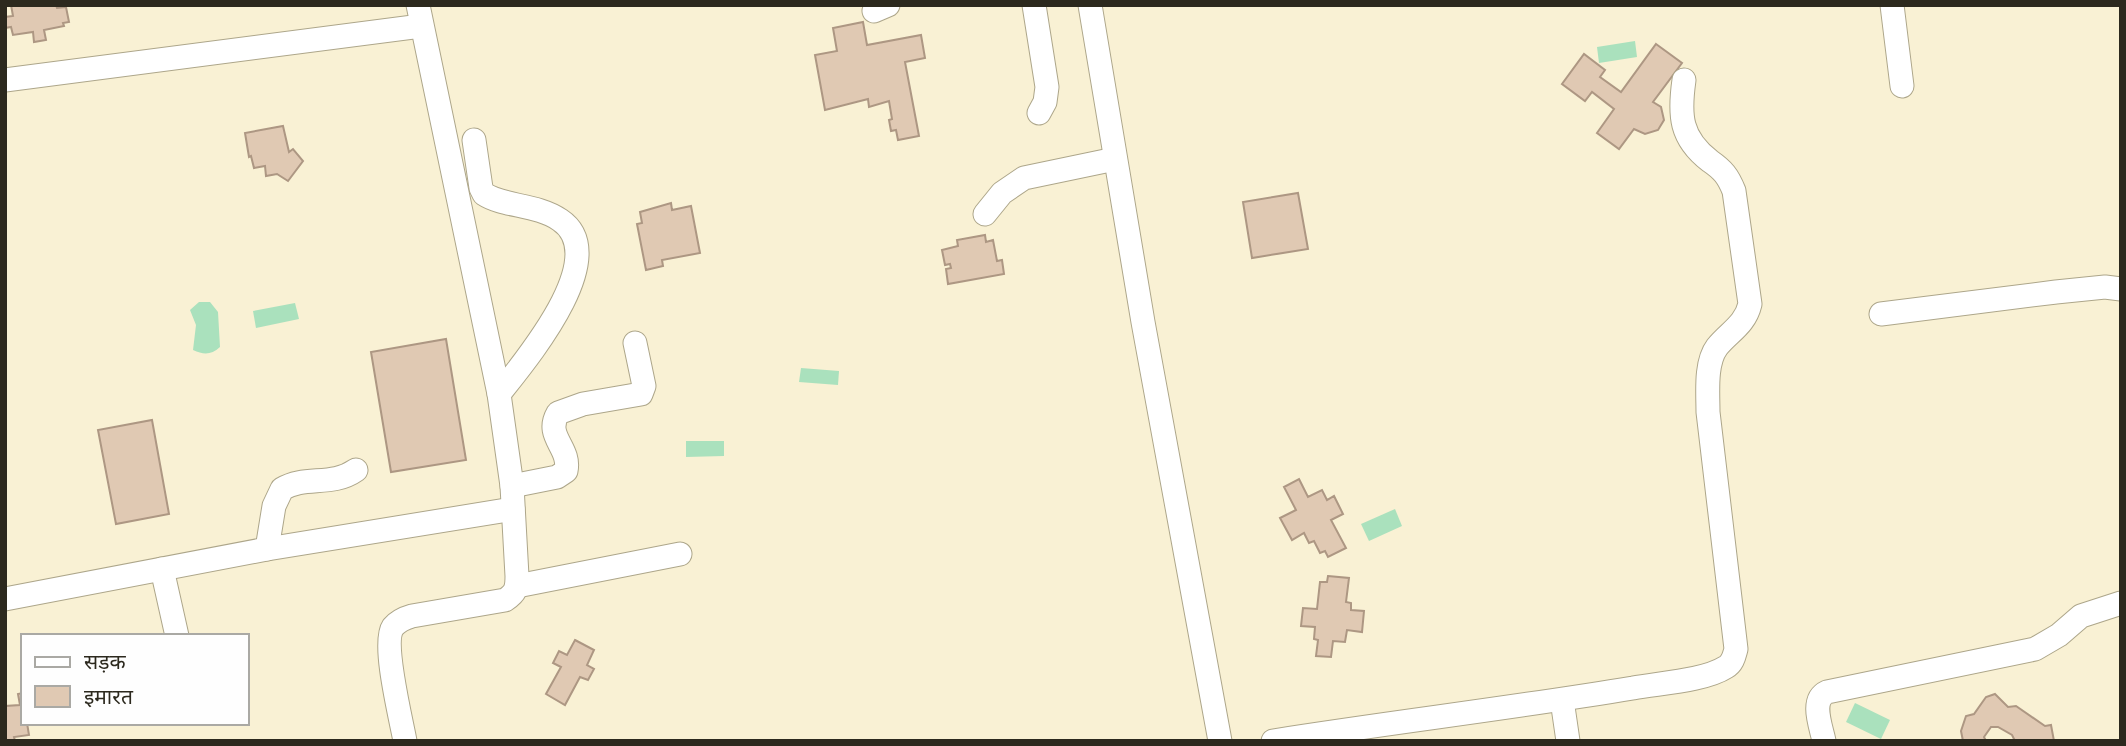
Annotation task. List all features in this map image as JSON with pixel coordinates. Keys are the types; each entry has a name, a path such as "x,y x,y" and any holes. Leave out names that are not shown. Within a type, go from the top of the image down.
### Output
{"street":[{"path":"1034,5 1047,87 1045,102 1039,113"},
{"path":"1090,5 1115,159 1220,741"},
{"path":"1892,5 1902,86"},
{"path":"5,80 419,16 499,394 513,498 517,586 514,595 505,600 412,615 392,628 389,641 390,660 405,741"},
{"path":"1273,741 1402,731 1715,672 1734,660 1736,649 1707,393 1712,358 1717,348 1737,329 1750,304 1734,191 1727,174 1700,152 1687,137 1681,115 1684,80"},
{"path":"474,141 484,194 532,207 558,219 575,235 577,247 567,294 562,304 546,331 499,394"},
{"path":"985,214 1002,193 1024,178 1115,159"},
{"path":"1881,314 2056,292 2105,287 2121,289"},
{"path":"5,599 513,498 566,471 566,458 553,430 558,413 583,404 641,394 644,386 635,343"},
{"path":"267,549 274,506 282,489 298,483 335,480 356,470"},
{"path":"517,586 680,554"},
{"path":"162,569 177,634"},
{"path":"1824,741 1817,702 1821,695 1827,692 2035,649 2052,640 2081,616 2121,603"},
{"path":"1562,699 1568,741"}],"shaded area":[{"path":"1635,41 1637,57 1599,63 1597,47"},
{"path":"199,302 210,302 218,312 220,347 214,352 193,350 196,325 190,310"},
{"path":"295,303 299,319 256,328 253,311"},
{"path":"801,368 839,371 838,385 799,382"},
{"path":"686,441 724,441 724,456 686,457"},
{"path":"1395,509 1402,526 1369,541 1361,524"},
{"path":"1855,703 1890,720 1881,739 1846,722"}],"building":[{"path":"11,5 66,7 69,22 63,23 64,26 44,30 46,40 34,42 33,32 13,35 11,27 5,28 5,17 13,16"},
{"path":"863,22 867,45 921,35 925,58 905,62 919,136 898,140 896,130 891,131 889,101 869,107 868,99 825,110 815,55 837,51 833,28"},
{"path":"1656,44 1682,63 1653,102 1661,107 1664,120 1658,130 1645,134 1634,129 1619,149 1597,133 1614,109 1592,92 1585,101 1562,84 1584,54 1605,70 1600,77 1621,92"},
{"path":"283,126 289,152 293,149 303,161 288,181 277,174 266,176 265,166 254,168 251,156 249,157 245,133"},
{"path":"1298,193 1308,249 1252,258 1243,202"},
{"path":"671,203 672,210 691,206 700,253 662,260 663,266 646,270 637,224 642,223 640,212"},
{"path":"985,235 986,242 993,240 997,261 1002,260 1004,274 948,284 946,269 951,268 950,264 945,265 942,250 958,246 957,240"},
{"path":"446,339 466,460 391,472 371,352"},
{"path":"152,420 169,514 116,524 98,430"},
{"path":"1299,479 1308,497 1322,490 1327,500 1334,496 1343,514 1331,520 1346,548 1328,557 1325,551 1320,553 1314,541 1309,543 1304,533 1292,540 1280,518 1296,510 1284,487"},
{"path":"1328,576 1349,578 1346,602 1351,603 1351,610 1364,611 1362,632 1347,630 1345,642 1333,641 1331,657 1316,656 1318,640 1314,639 1315,627 1301,626 1303,608 1317,609 1320,582 1327,582"},
{"path":"575,640 594,650 587,665 594,669 588,680 580,677 565,705 546,694 561,667 553,663 559,651 567,655"},
{"path":"21,693 21,725 27,725 29,735 14,737 15,741 5,741 5,706 20,705 18,694"},
{"path":"1995,694 2008,707 2016,706 2045,726 2051,725 2054,741 2015,741 2012,735 1998,727 1991,727 1984,737 1986,741 1963,741 1961,731 1966,716 1974,714 1986,697"}]}
